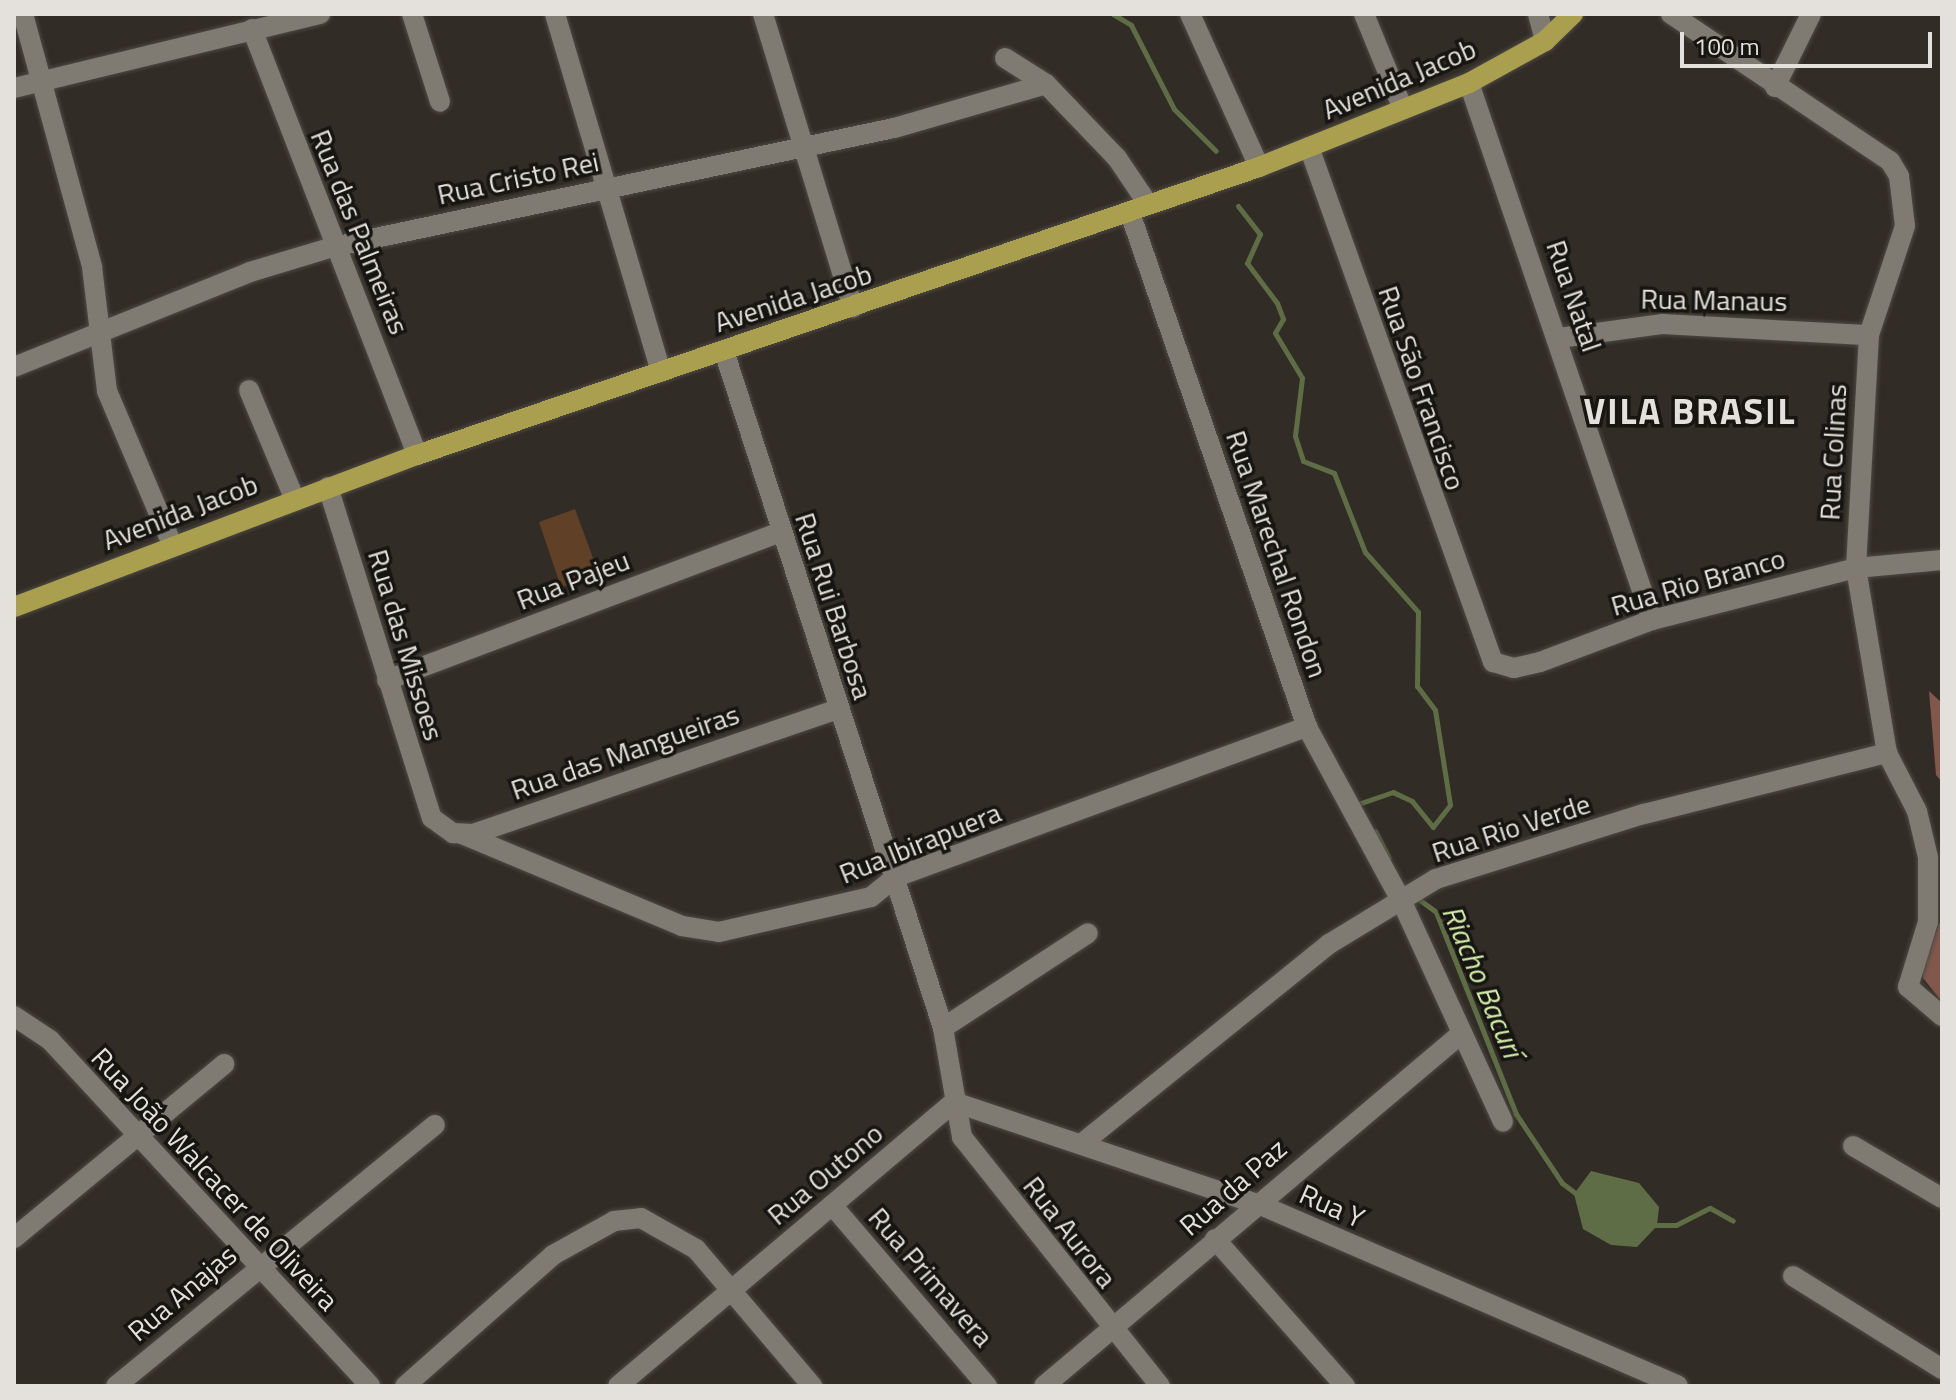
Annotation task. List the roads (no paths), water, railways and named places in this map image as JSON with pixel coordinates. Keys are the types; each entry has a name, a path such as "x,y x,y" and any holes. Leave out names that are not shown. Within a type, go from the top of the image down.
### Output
{"main road":[{"name":"Avenida Jacob","path":"14,607 172,544 417,455 1259,167 1469,83 1545,41 1573,14"}],"street":[{"path":"23,14 44,82 105,331 113,411 172,544"},
{"path":"14,88 320,14"},
{"path":"412,14 440,102"},
{"path":"555,14 661,372"},
{"path":"763,14 800,147 853,308"},
{"path":"1190,14 1259,167"},
{"path":"1364,14 1403,109"},
{"path":"1538,14 1545,41"},
{"path":"1671,14 1775,87 1811,14"},
{"name":"Rua das Palmeiras","path":"252,29 333,247 417,455"},
{"name":"Rua Marechal Rondon","path":"1005,58 1046,84 1117,158 1139,208 1307,727 1401,900 1503,1122"},
{"name":"Rua Natal","path":"1469,83 1559,338 1652,620"},
{"name":"Rua Cristo Rei","path":"14,367 333,247 936,118 1046,84"},
{"name":"Rua Colinas","path":"1775,87 1890,161 1903,190 1905,226 1869,335 1856,568 1887,753 1917,811 1928,857 1928,922 1908,987 1942,1016"},
{"name":"Rua São Francisco","path":"1309,147 1483,647"},
{"name":"Rua Manaus","path":"1559,338 1663,324 1869,335"},
{"name":"Rua Rui Barbosa","path":"724,351 780,532 896,877 943,1028"},
{"path":"249,390 295,500"},
{"name":"Rua das Missoes","path":"328,487 432,818 462,834"},
{"name":"Rua Pajeu","path":"387,680 780,532"},
{"name":"Rua Rio Branco","path":"1483,647 1493,662 1514,668 1652,620 1856,568 1942,560"},
{"name":"Rua das Mangueiras","path":"462,834 839,709"},
{"name":"Rua Ibirapuera","path":"462,834 682,926 719,932 871,897 896,877 1307,727"},
{"name":"Rua Rio Verde","path":"1085,1141 1329,944 1436,879 1644,814 1887,753"},
{"path":"943,1028 1088,933"},
{"name":"Rua João Walcacer de Oliveira","path":"14,1016 39,1029 256,1268 370,1386"},
{"name":"Rua Aurora","path":"943,1028 954,1102 966,1144 1110,1328 1160,1386"},
{"name":"Rua da Paz","path":"1044,1386 1215,1239 1263,1206 1327,1141 1462,1033"},
{"path":"14,1238 135,1134 224,1064"},
{"name":"Rua Y","path":"954,1102 1085,1141 1263,1206 1678,1386"},
{"name":"Rua Outono","path":"618,1386 954,1102"},
{"name":"Rua Anajas","path":"116,1386 256,1268 435,1125"},
{"path":"1853,1146 1942,1198"},
{"name":"Rua Primavera","path":"832,1205 987,1386"},
{"path":"405,1386 553,1255 614,1221 653,1220 678,1233 731,1288 812,1386"},
{"path":"1215,1239 1345,1386"},
{"path":"1793,1276 1942,1369"}],"waterway":[{"name":"Riacho Bacurí","path":"1113,14 1131,25 1174,109 1216,151"},
{"name":"Riacho Bacurí","path":"1238,206 1260,234 1247,263 1277,303 1283,319 1275,333 1302,378 1295,436 1303,461 1334,473 1365,552 1418,612 1417,686 1435,710 1450,805 1433,827 1412,801 1393,792 1356,805"},
{"path":"1375,831 1389,858"},
{"name":"Riacho Bacurí","path":"1417,898 1436,912 1516,1114 1562,1183 1579,1196"},
{"name":"Riacho Bacurí","path":"1653,1225 1676,1225 1710,1208 1733,1221"}],"district":[{"name":"VILA BRASIL","path":"1690,411"}]}
